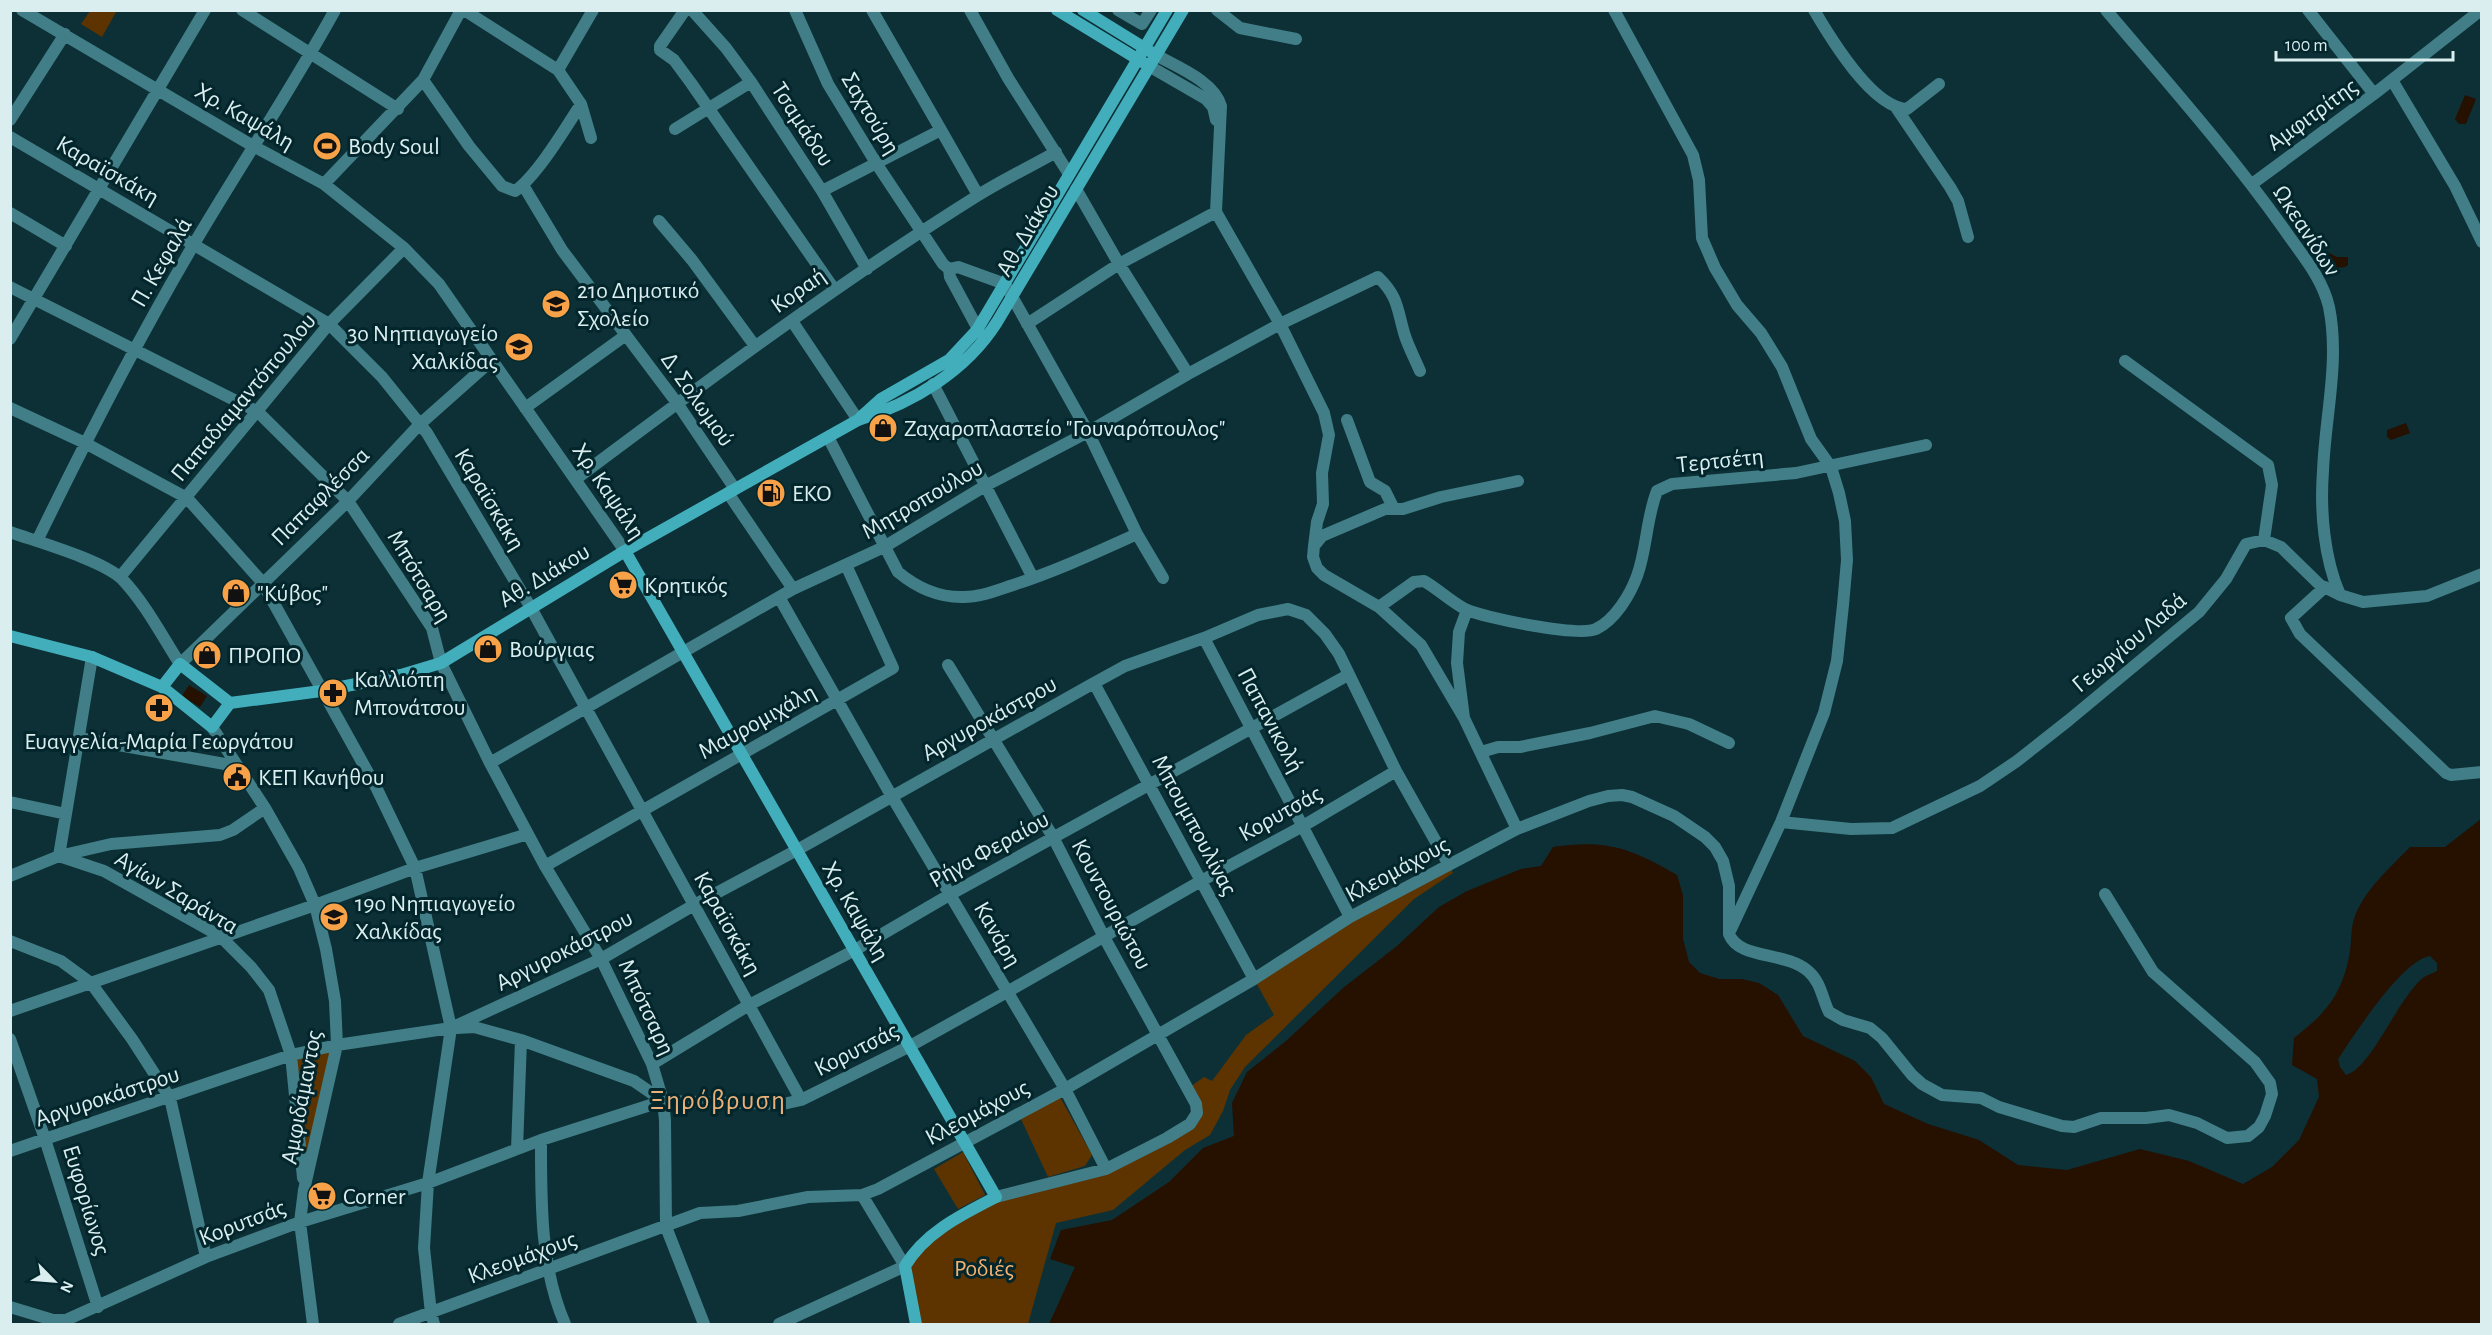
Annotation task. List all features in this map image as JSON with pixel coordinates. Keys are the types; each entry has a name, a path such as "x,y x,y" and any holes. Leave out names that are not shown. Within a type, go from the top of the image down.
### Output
{"street":[{"name":"Χρ. Καψάλη","path":"22,10 253,146 324,184 404,248 439,284 625,551 996,1197"},
{"path":"10,339 206,10"},
{"path":"242,10 398,109"},
{"name":"Π. Κεφαλά","path":"37,541 85,442 135,348 335,10"},
{"path":"324,184 398,109 423,80 463,10 558,70 581,104 591,138"},
{"path":"558,70 593,10"},
{"path":"685,10 660,48 674,60 834,289"},
{"name":"Τσαμάδου","path":"692,10 726,48 751,82 822,191 867,269"},
{"name":"Σαχτούρη","path":"795,10 828,84 876,162 943,264 949,269 950,277 978,329"},
{"path":"872,10 978,195"},
{"path":"970,10 1008,78 1069,174"},
{"path":"1057,10 1153,60 1206,99 1213,107 1220,133 1216,212 1280,324 1324,413 1329,435 1322,473 1323,504 1317,522 1313,557 1317,568 1324,575 1379,607 1421,645 1464,718 1518,829"},
{"path":"1083,10 1141,54"},
{"path":"1118,10 1142,24 1151,10"},
{"name":"Αθ. Διάκου","path":"858,420 881,399 949,360 978,329 1167,10"},
{"name":"Αθ. Διάκου","path":"230,703 321,691 401,675 441,663 625,551 858,420 887,411 957,370 970,359 988,336 1183,10"},
{"path":"1217,10 1240,28 1296,39"},
{"path":"1614,10 1693,154 1699,180 1702,238 1715,268 1737,305 1761,333 1782,367 1811,439 1830,466 1845,521 1847,560 1837,661 1824,713 1781,822 1729,934 1731,939 1744,950 1780,957 1806,969 1821,988 1829,1012 1843,1020 1870,1028 1912,1075 1922,1084 1942,1095 1981,1098 2000,1107 2062,1126 2074,1126 2101,1118 2146,1118 2169,1115 2188,1120 2227,1138 2248,1136 2259,1127 2265,1116 2272,1094 2270,1083 2255,1062 2153,972 2105,894"},
{"path":"1814,10 1848,64 1869,86 1897,109 1950,187 1958,201 1968,237"},
{"name":"Ωκεανίδων","path":"2106,10 2252,184 2319,279 2328,307 2332,376 2322,472 2325,538 2331,573 2340,595"},
{"path":"2308,10 2374,94"},
{"name":"Αμφιτρίτης","path":"2252,184 2374,94 2481,10"},
{"path":"10,120 65,34"},
{"name":"Δ. Σολωμού","path":"423,80 469,146 502,186 519,188 562,250 677,403 732,491"},
{"path":"2392,80 2456,186 2481,242"},
{"path":"675,129 751,82"},
{"path":"1897,109 1907,110 1939,84"},
{"path":"519,188 581,104"},
{"path":"822,191 941,130"},
{"name":"Καραϊσκάκη","path":"10,137 329,324 382,377 427,434 531,608 801,1100"},
{"name":"Κοραή","path":"576,479 834,289 978,195 1056,152"},
{"path":"1076,189 1119,264 1188,374"},
{"path":"1028,324 1119,264 1216,212"},
{"path":"10,213 66,246"},
{"path":"659,221 692,260 755,345"},
{"name":"Παπαδιαμαντόπουλου","path":"120,577 329,324 404,248"},
{"path":"949,269 958,267 1005,284 1088,432 1137,534 1163,578"},
{"name":"Μητροπούλου","path":"490,763 793,589 884,547 985,486 1088,432 1188,374 1280,324 1377,277 1389,288 1397,302 1405,336 1420,371"},
{"name":"Μπότσαρη","path":"10,287 258,412 348,501 432,628 441,663 490,763 545,866 601,959 652,1064 663,1101 666,1227"},
{"path":"792,321 858,420"},
{"path":"525,408 626,335"},
{"name":"Παπαφλέσσα","path":"180,664 261,582 348,501 419,425 491,361"},
{"path":"2125,361 2268,465 2272,485 2264,540 2281,547 2325,587 2340,595 2363,602 2416,598 2427,596 2481,574"},
{"path":"933,384 1033,578"},
{"path":"10,408 85,442 187,498 261,582 376,787 415,868 452,1028 428,1183 424,1248 432,1319"},
{"path":"1347,420 1370,482 1385,491 1394,509"},
{"path":"828,437 898,572 911,583 933,593 962,598 987,593 1075,563 1137,534"},
{"name":"Τερτσέτη","path":"1379,607 1414,582 1424,581 1467,610 1495,618 1541,626 1575,631 1593,630 1609,621 1637,575 1651,508 1657,491 1672,484 1796,473 1907,447 1926,445"},
{"path":"1314,546 1322,536 1384,509 1403,509 1441,497 1518,482"},
{"path":"732,491 793,589"},
{"path":"10,532 86,559 120,577 180,664 230,703 212,727 162,687 93,657 10,636"},
{"name":"Γεωργίου Λαδά","path":"1781,822 1851,828 1892,828 1980,786 2017,761 2069,720 2199,612 2226,579 2246,544 2264,540"},
{"name":"Μαυρομιχάλη","path":"545,866 641,809 893,668 846,565"},
{"path":"2325,587 2291,618 2300,634 2446,773 2451,775 2481,772"},
{"name":"Κανάρη","path":"779,597 891,795 1065,1089 1106,1169"},
{"name":"Αργυροκάστρου","path":"10,1150 170,1098 291,1055 337,1045 452,1028 601,959 891,795 1096,688 1125,666 1204,638 1258,615 1288,609 1306,615 1325,634 1339,654 1396,771 1449,865"},
{"path":"1464,718 1456,663 1459,632 1467,610"},
{"name":"Παπανικολή","path":"1204,638 1350,917"},
{"path":"59,856 93,657"},
{"path":"162,687 180,664"},
{"name":"Κουντουριώτου","path":"948,665 1053,837 1104,937 1196,1104 1197,1113 1190,1124 1106,1169"},
{"name":"Ρήγα Φεραίου","path":"652,1064 748,1005 855,950 1053,837 1348,675"},
{"name":"Μπουμπουλίνας","path":"1096,688 1150,783 1254,979"},
{"path":"1481,752 1498,747 1520,747 1590,733 1655,716 1689,724 1729,743"},
{"name":"Αμφιδάμαντος","path":"212,727 265,808 299,868 315,905 335,1001 337,1045 304,1190 300,1222 313,1324"},
{"path":"79,738 236,766"},
{"name":"Κορυτσάς","path":"64,1322 206,1257 300,1222 428,1183 542,1140 663,1101 783,1104 801,1100 910,1046 1396,771"},
{"name":"Κλεομάχους","path":"399,1324 432,1319 549,1269 700,1213 738,1211 808,1197 862,1195 878,1189 1065,1089 1254,979 1350,917 1529,823 1589,801 1622,795 1651,804 1674,816 1715,847 1723,861 1729,886 1729,934"},
{"path":"10,802 66,814"},
{"path":"10,876 59,856 111,844 220,835 233,830 265,808"},
{"path":"10,1011 415,868 528,834"},
{"name":"Αγίων Σαράντα","path":"59,856 104,871 220,936 251,967 269,990 291,1055 304,1190"},
{"path":"10,941 61,961 91,983 132,1039 170,1098 206,1257"},
{"path":"452,1028 474,1027 521,1040 634,1081 663,1101"},
{"name":"Ευφορίωνος","path":"10,1039 45,1139 98,1306"},
{"path":"517,1149 521,1040"},
{"path":"542,1140 541,1208 549,1269 565,1324"},
{"path":"779,1324 905,1266 912,1254 941,1228 962,1214 996,1197 1106,1169"},
{"path":"862,1195 905,1266 916,1324"},
{"path":"666,1227 704,1324"},
{"path":"10,1306 64,1322"}],"green space":[{"path":"90,11 116,12 102,37 81,24"},
{"name":"Ροδιές","path":"1449,865 1453,873 1414,899 1245,1067 1230,1090 1223,1111 1210,1135 1185,1150 1113,1210 1056,1223 1028,1324 916,1324 905,1266 912,1254 996,1197 1099,1171 1167,1138 1197,1112 1187,1089 1204,1077 1212,1081 1246,1035 1274,1015 1254,979"},
{"path":"337,1045 304,1190 291,1055"},
{"path":"1060,1097 1092,1155 1085,1166 1048,1177 1021,1119"},
{"path":"963,1152 985,1195 958,1209 934,1169"}],"shaded area":[{"path":"2465,95 2476,99 2466,124 2459,124 2455,119"},
{"path":"2329,253 2337,257 2348,257 2348,265 2341,268 2331,265 2325,256"},
{"path":"2406,423 2410,433 2391,440 2387,437 2387,430"},
{"path":"189,685 207,696 200,707 182,696"},
{"path":"2481,819 2481,1324 1049,1324 1075,1267 1050,1259 1061,1230 1112,1220 1169,1182 1203,1148 1234,1136 1232,1103 1247,1072 1286,1041 1343,988 1397,946 1439,907 1467,891 1521,869 1541,866 1553,847 1588,844 1618,848 1646,858 1677,875 1683,895 1683,939 1689,962 1700,973 1719,979 1742,979 1759,983 1778,995 1803,1036 1855,1061 1871,1077 1884,1104 1928,1124 1979,1140 2018,1165 2067,1170 2140,1149 2189,1161 2243,1184 2272,1167 2299,1140 2319,1097 2317,1079 2292,1065 2294,1038 2323,1012 2341,983 2350,952 2353,921 2365,896 2410,847 2445,847","holes":["2430,956 2437,963 2437,971 2424,977 2404,1000 2366,1060 2356,1070 2346,1075 2338,1059 2367,1016 2406,970"]}],"place":[{"name":"Body Soul","path":"327,146"},
{"name":"21ο Δημοτικό Σχολείο","path":"556,304"},
{"name":"3ο Νηπιαγωγείο Χαλκίδας","path":"519,347"},
{"name":"Ζαχαροπλαστείο \"Γουναρόπουλος\"","path":"883,428"},
{"name":"ΕΚΟ","path":"771,493"},
{"name":"Κρητικός","path":"623,585"},
{"name":"\"Κύβος\"","path":"236,593"},
{"name":"Βούργιας","path":"488,649"},
{"name":"ΠΡΟΠΟ","path":"207,655"},
{"name":"Καλλιόπη Μπονάτσου","path":"333,693"},
{"name":"Ευαγγελία-Μαρία Γεωργάτου","path":"159,708"},
{"name":"ΚΕΠ Κανήθου","path":"237,777"},
{"name":"19ο Νηπιαγωγείο Χαλκίδας","path":"334,917"},
{"name":"Corner","path":"322,1196"}],"district":[{"name":"Ξηρόβρυση","path":"718,1100"}]}
